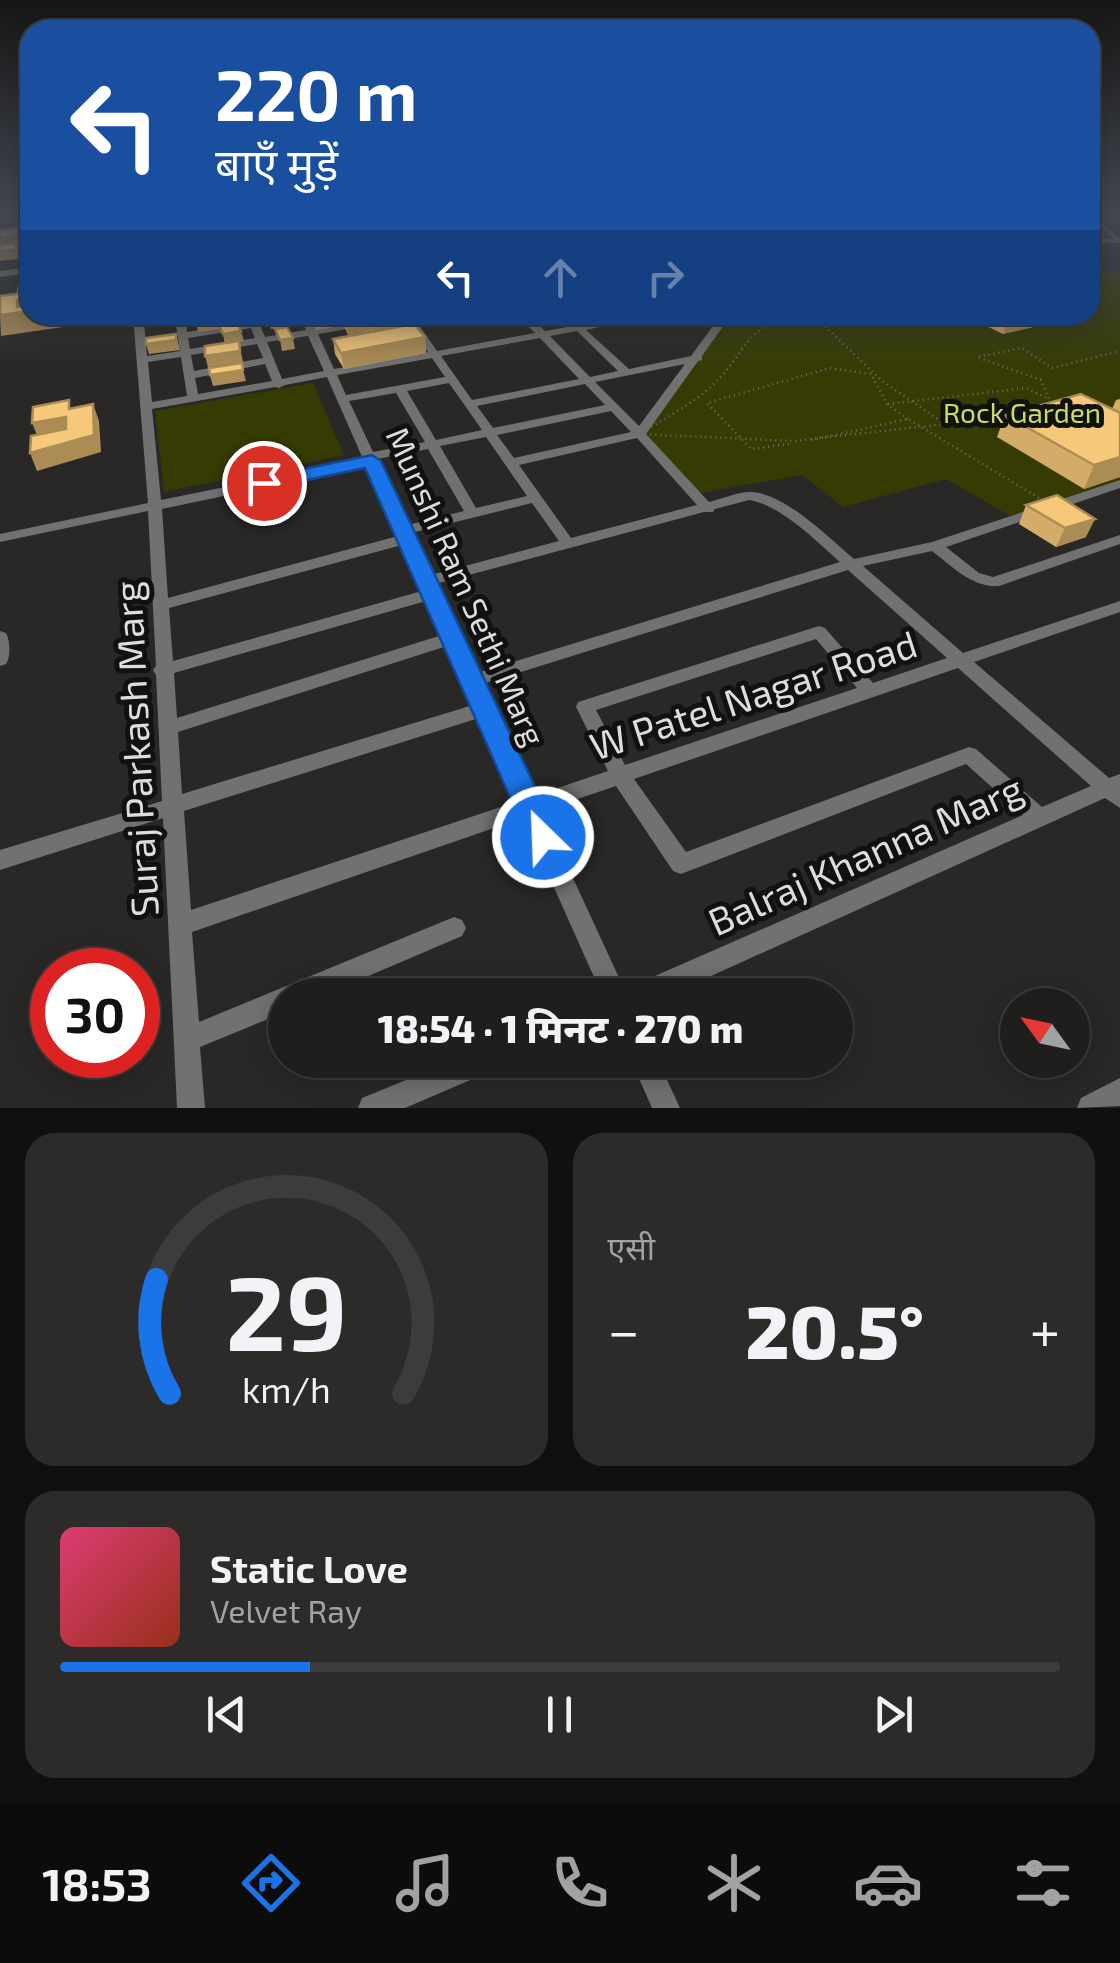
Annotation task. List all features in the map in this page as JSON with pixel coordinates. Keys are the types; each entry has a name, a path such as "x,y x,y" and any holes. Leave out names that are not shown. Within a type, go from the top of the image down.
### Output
{"street":[{"path":"0,274 20,268"},
{"name":"Suraj Parkash Marg","path":"139,325 162,604 162,670 169,728 191,1108"},
{"path":"181,325 193,399"},
{"path":"182,336 232,325"},
{"path":"256,325 279,385"},
{"name":"Munshi Ram Sethi Marg","path":"309,325 408,534 428,587 607,978"},
{"path":"142,360 337,325"},
{"path":"414,325 567,543"},
{"path":"535,325 541,336 640,434 708,509"},
{"path":"146,407 595,325"},
{"path":"509,463 640,434 719,325"},
{"path":"579,328 628,374"},
{"path":"470,404 698,358"},
{"path":"190,375 271,360"},
{"path":"344,399 452,379"},
{"path":"400,389 472,513"},
{"path":"0,538 613,407"},
{"path":"472,681 851,564 935,546 1120,484"},
{"path":"162,670 567,543 749,496 768,499 851,564 959,662 1116,790"},
{"path":"162,604 534,498"},
{"path":"935,546 974,576 993,582 1120,539"},
{"name":"W Patel Nagar Road","path":"180,925 1120,606"},
{"path":"870,692 819,632 585,706 620,776 681,864 969,755 1040,818"},
{"path":"0,637 0,660"},
{"path":"169,728 452,638"},
{"path":"0,860 484,709"},
{"name":"Balraj Khanna Marg","path":"678,978 1040,818 1116,790"},
{"path":"335,978 454,928"},
{"path":"187,1040 268,1006"},
{"path":"372,1108 444,1078"},
{"path":"652,1078 666,1108"},
{"path":"1091,1108 1120,1091"}],"path":[{"path":"640,434 708,390 741,344 767,325"},
{"path":"640,434 726,444 776,443 850,439 945,424 881,380 823,325"},
{"path":"886,404 1026,388 1049,399 1041,380 978,357 1022,348 1052,368 1120,351"},
{"path":"908,418 751,450 706,403 830,368 871,374 886,404 1054,506"}],"green space":[{"name":"Rock Garden","path":"1120,272 1120,484 1010,516 946,479 843,507 802,475 689,495 640,434 722,325 1100,325 1100,273"},
{"path":"313,383 344,455 164,492 155,411"}],"building":[{"path":"20,293 20,312 0,315 0,296"},
{"path":"219,325 238,325 241,331 223,334"},
{"path":"409,325 415,325 425,337 341,353 333,339"},
{"path":"287,327 293,338 280,340 275,329"},
{"path":"176,334 176,340 146,344 146,338"},
{"path":"239,341 240,351 205,356 205,346"},
{"path":"242,363 243,370 210,375 209,368"},
{"path":"1081,394 1120,413 1120,457 1094,465 1005,415"},
{"path":"69,400 69,409 93,404 94,435 30,453 31,436 66,429 66,417 32,423 33,407"},
{"path":"1057,495 1095,519 1065,528 1026,505"}],"route":[{"path":"264,483 372,461 543,837"}]}
